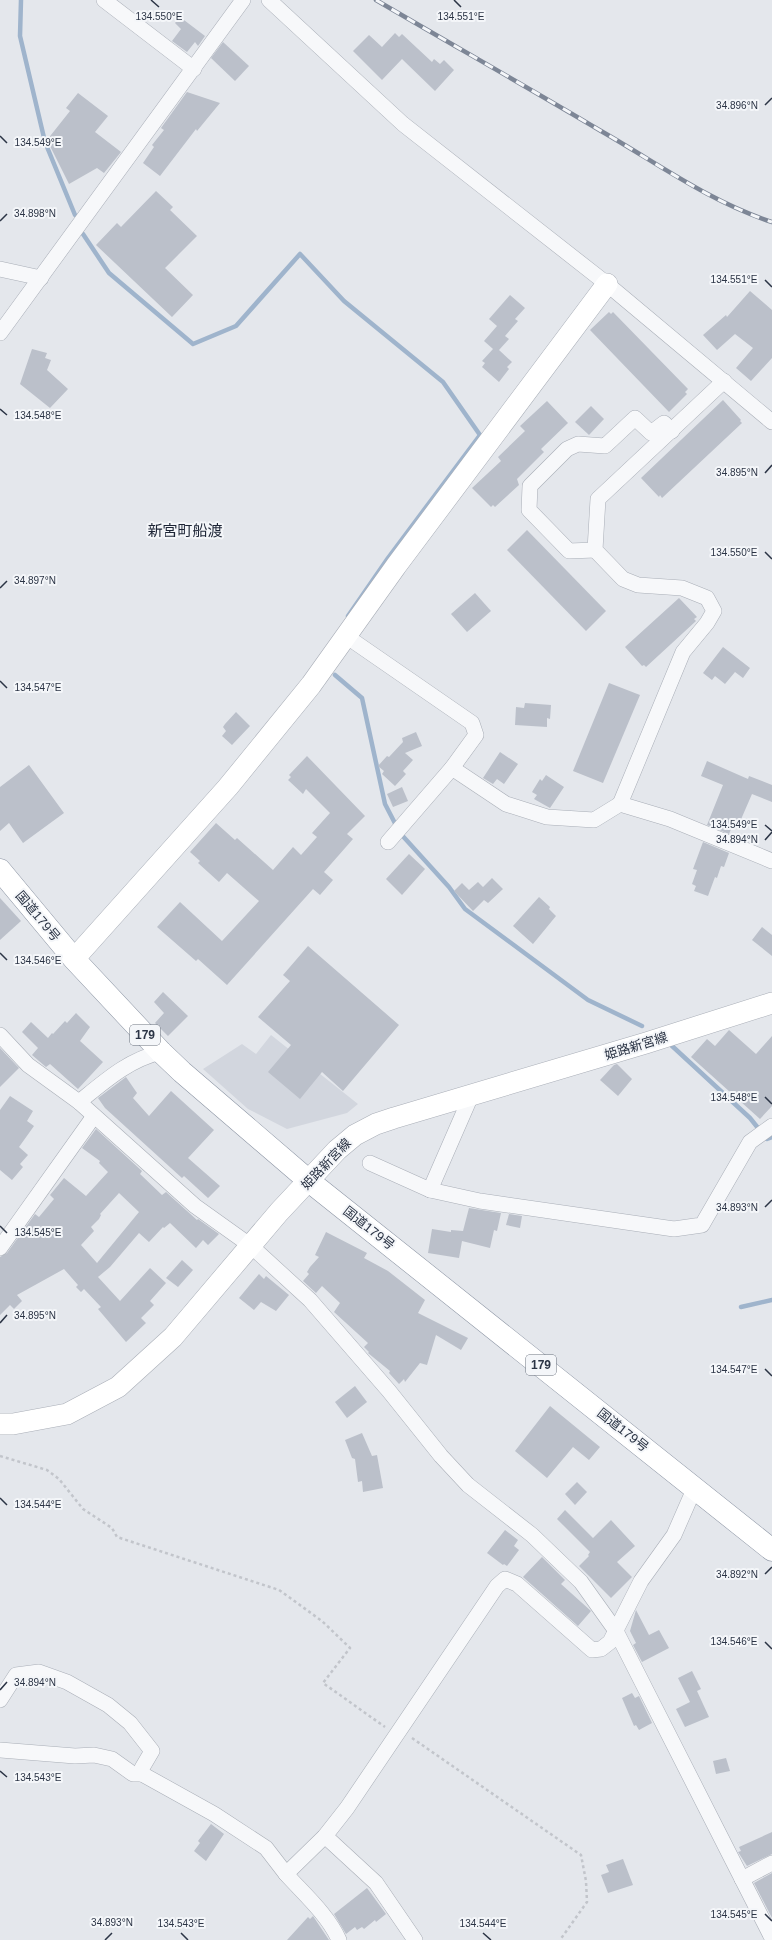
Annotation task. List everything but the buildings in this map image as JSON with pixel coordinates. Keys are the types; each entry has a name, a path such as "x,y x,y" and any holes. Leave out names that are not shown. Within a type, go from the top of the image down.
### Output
{"highway":[{"name":"国道179号","path":"0,870 74,959 161,1052 309,1181 695,1487 772,1550"}],"main road":[{"path":"74,959 228,787 311,685 396,566 607,284"},
{"name":"姫路新宮線","path":"0,1424 12,1424 67,1414 118,1386 173,1337 251,1246 337,1150 354,1134 394,1118 471,1096 772,1003"}],"street":[{"path":"104,0 194,69"},
{"path":"0,333 243,0"},
{"path":"270,0 404,124 607,284 772,422"},
{"path":"0,270 41,278"},
{"path":"452,768 506,804 547,817 594,820 620,804 683,652 707,623 714,611 707,598 682,588 638,585 623,579 595,550 598,500 724,382"},
{"path":"595,550 569,551 529,510 530,486 567,449 578,444 605,446 635,418 651,433 664,423 672,431"},
{"path":"346,636 472,723 476,735 452,768 388,842"},
{"path":"620,804 670,820 772,861"},
{"path":"0,1035 28,1065 79,1102 195,1206 251,1246 310,1300 389,1391 441,1456 468,1485 532,1535 581,1582 616,1631 742,1879 771,1932"},
{"path":"79,1102 120,1069 144,1056 161,1052"},
{"path":"430,1190 471,1096"},
{"path":"0,1248 94,1116"},
{"path":"370,1164 430,1190 480,1201 674,1229 702,1224 750,1142 772,1126"},
{"path":"286,1874 325,1836 347,1808 497,1586 505,1579 517,1584 592,1650 601,1649 610,1642 641,1581 674,1535 695,1487"},
{"path":"0,1700 16,1675 39,1672 67,1682 108,1705 130,1723 152,1750 142,1768 142,1774"},
{"path":"0,1750 75,1756 94,1755 112,1759 133,1774 142,1774 214,1814 266,1848 286,1874 319,1910 339,1940"},
{"path":"325,1836 376,1883 415,1940"},
{"path":"742,1879 772,1863"}],"path":[{"path":"0,1456 47,1470 60,1479 83,1509 112,1528 117,1537 279,1590 322,1621 350,1648 323,1683 581,1855 586,1881 586,1902 560,1940"}],"shaded area":[{"path":"271,1035 358,1104 347,1113 287,1129 248,1109 203,1069 242,1044 256,1054"}],"waterway":[{"path":"21,0 20,36 45,142 75,215"},
{"path":"83,234 109,273 193,344 236,326 300,254 344,301 443,382 480,435 388,558 348,616"},
{"path":"335,675 362,698 385,804 400,833 449,887 465,909 588,1000 642,1026"},
{"path":"671,1045 750,1118 758,1128"},
{"path":"765,1136 767,1139 772,1137"},
{"path":"741,1307 772,1300"}],"railway":[{"path":"376,0 705,193 749,214 772,222"}],"district":[{"name":"新宮町船渡","path":"185,530"}]}
